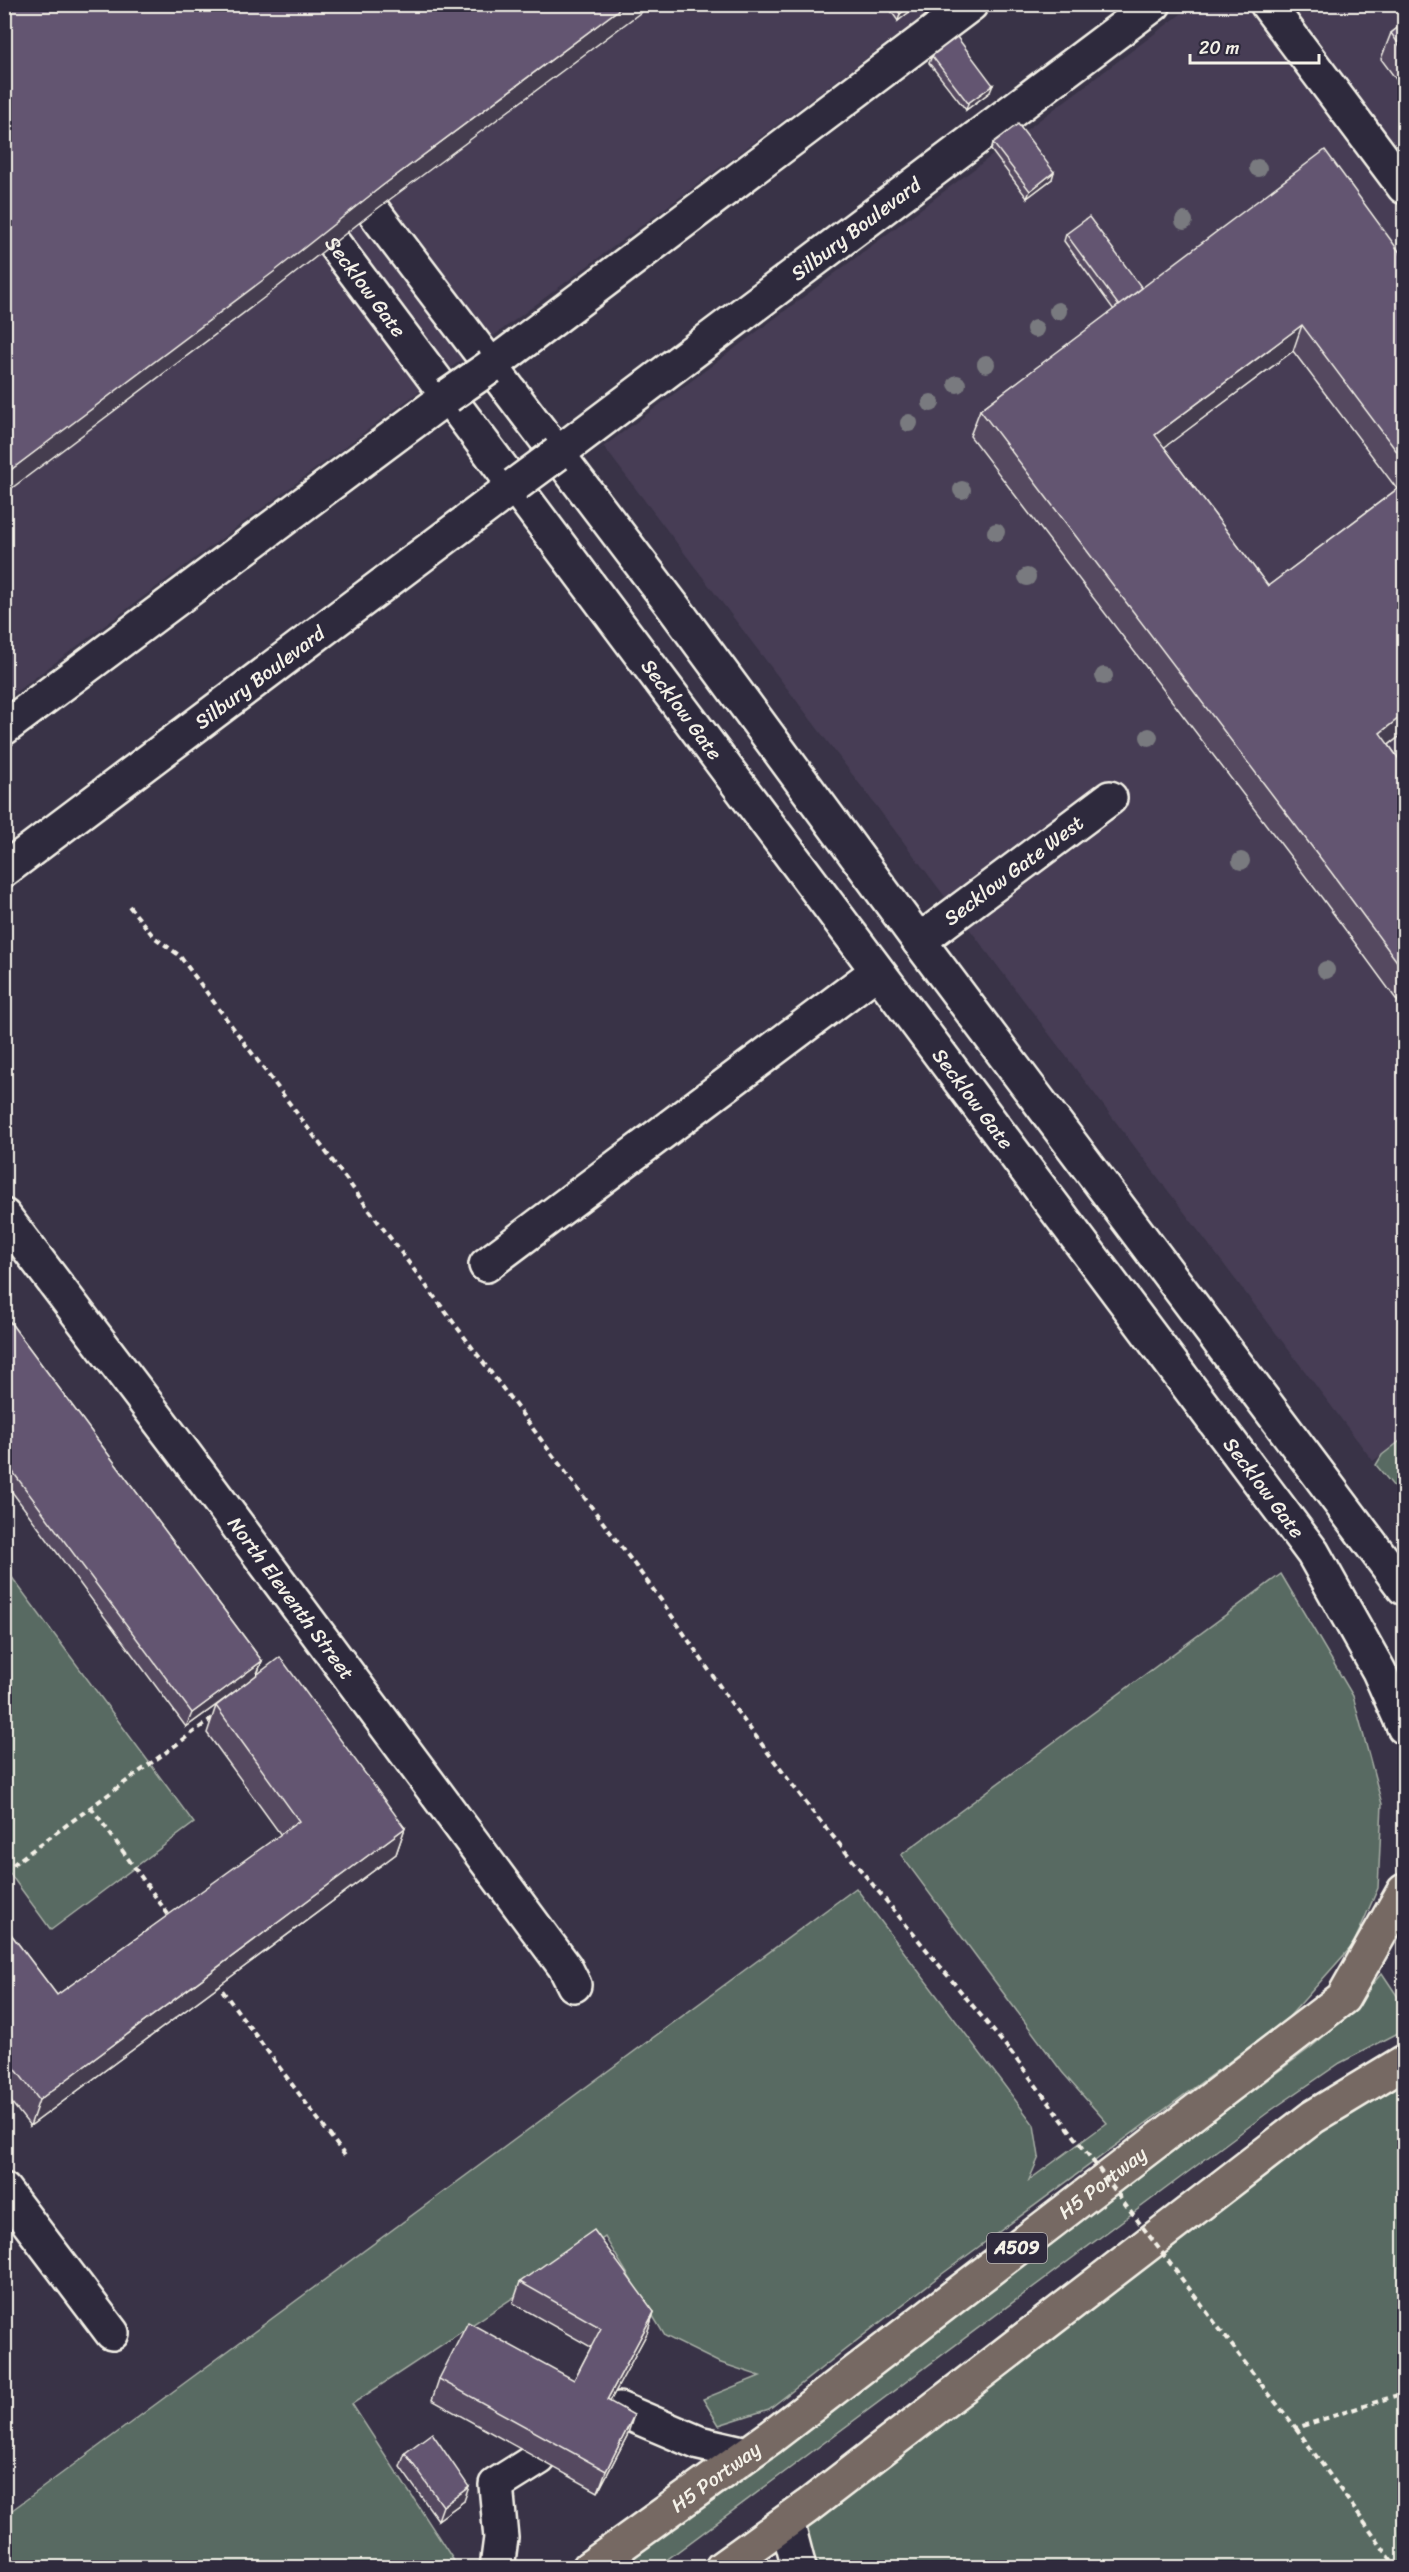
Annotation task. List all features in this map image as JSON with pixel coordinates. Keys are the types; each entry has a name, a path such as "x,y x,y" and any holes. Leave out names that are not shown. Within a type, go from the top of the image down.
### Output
{"main road":[{"name":"H5 Portway","path":"589,2568 747,2454 1343,1998 1404,1891"},
{"path":"722,2568 787,2522 1313,2117 1404,2062"}],"street":[{"path":"4,728 490,367 971,4"},
{"name":"Silbury Boulevard","path":"4,870 1154,4"},
{"path":"1267,4 1404,187"},
{"path":"326,148 672,605 919,941 1404,1588"},
{"name":"Secklow Gate","path":"285,180 1313,1553 1379,1671 1404,1727"},
{"name":"Secklow Gate West","path":"919,941 1110,798"},
{"path":"486,1265 876,972"},
{"name":"North Eleventh Street","path":"4,1216 565,1967 574,1985"},
{"path":"4,2190 112,2332"},
{"path":"600,2420 619,2409 699,2444 747,2454"},
{"path":"497,2568 501,2538 496,2485 539,2458"},
{"path":"787,2522 799,2568"}],"path":[{"path":"129,906 154,937 178,955 654,1590 736,1710 812,1811 1010,2051 1296,2428 1397,2568"},
{"path":"4,1871 216,1715"},
{"path":"91,1807 171,1919"},
{"path":"212,1975 346,2157"},
{"path":"1296,2428 1404,2393"}],"shaded area":[{"path":"5,5 938,5 5,700"},
{"path":"1193,5 1404,5 1404,1438 1373,1461 604,447 599,450"}],"green space":[{"path":"1404,1438 1404,1499 1376,1465 1382,1455"},
{"path":"5,1568 194,1823 51,1930 5,1867"},
{"path":"1281,1574 1353,1696 1382,1804 1378,1888 1353,1945 1287,2019 938,2277 769,2409 719,2425 703,2399 760,2376 718,2362 665,2336 605,2237 352,2404 458,2567 5,2567 4,2516 856,1888 1034,2125 1039,2157 1029,2180 1107,2123 1062,2072 901,1855"},
{"path":"1382,1973 1404,2006 1404,2030 1340,2063 1270,2111 657,2567 608,2568 1310,2048 1336,2026"},
{"path":"1404,2062 1404,2567 820,2567 787,2522"}],"building":[{"path":"4,4 626,4 382,186 275,271 4,475"},
{"path":"894,4 912,4 900,14"},
{"path":"1404,23 1404,52 1391,33"},
{"path":"957,37 993,85 968,103 932,56"},
{"path":"1018,124 1054,172 1030,191 993,143"},
{"path":"1325,150 1404,258 1404,461 1302,325 1155,435 1268,586 1404,484 1404,714 1380,733 1404,766 1404,971 980,410"},
{"path":"1089,217 1142,288 1119,306 1066,234"},
{"path":"4,1314 262,1661 192,1713 4,1460"},
{"path":"280,1657 405,1828 39,2100 4,2054 4,1925 57,1995 299,1821 216,1706"},
{"path":"594,2230 654,2312 607,2400 634,2415 606,2471 439,2379 468,2322 574,2380 601,2328 520,2282"},
{"path":"432,2433 469,2487 443,2506 405,2453"}]}
